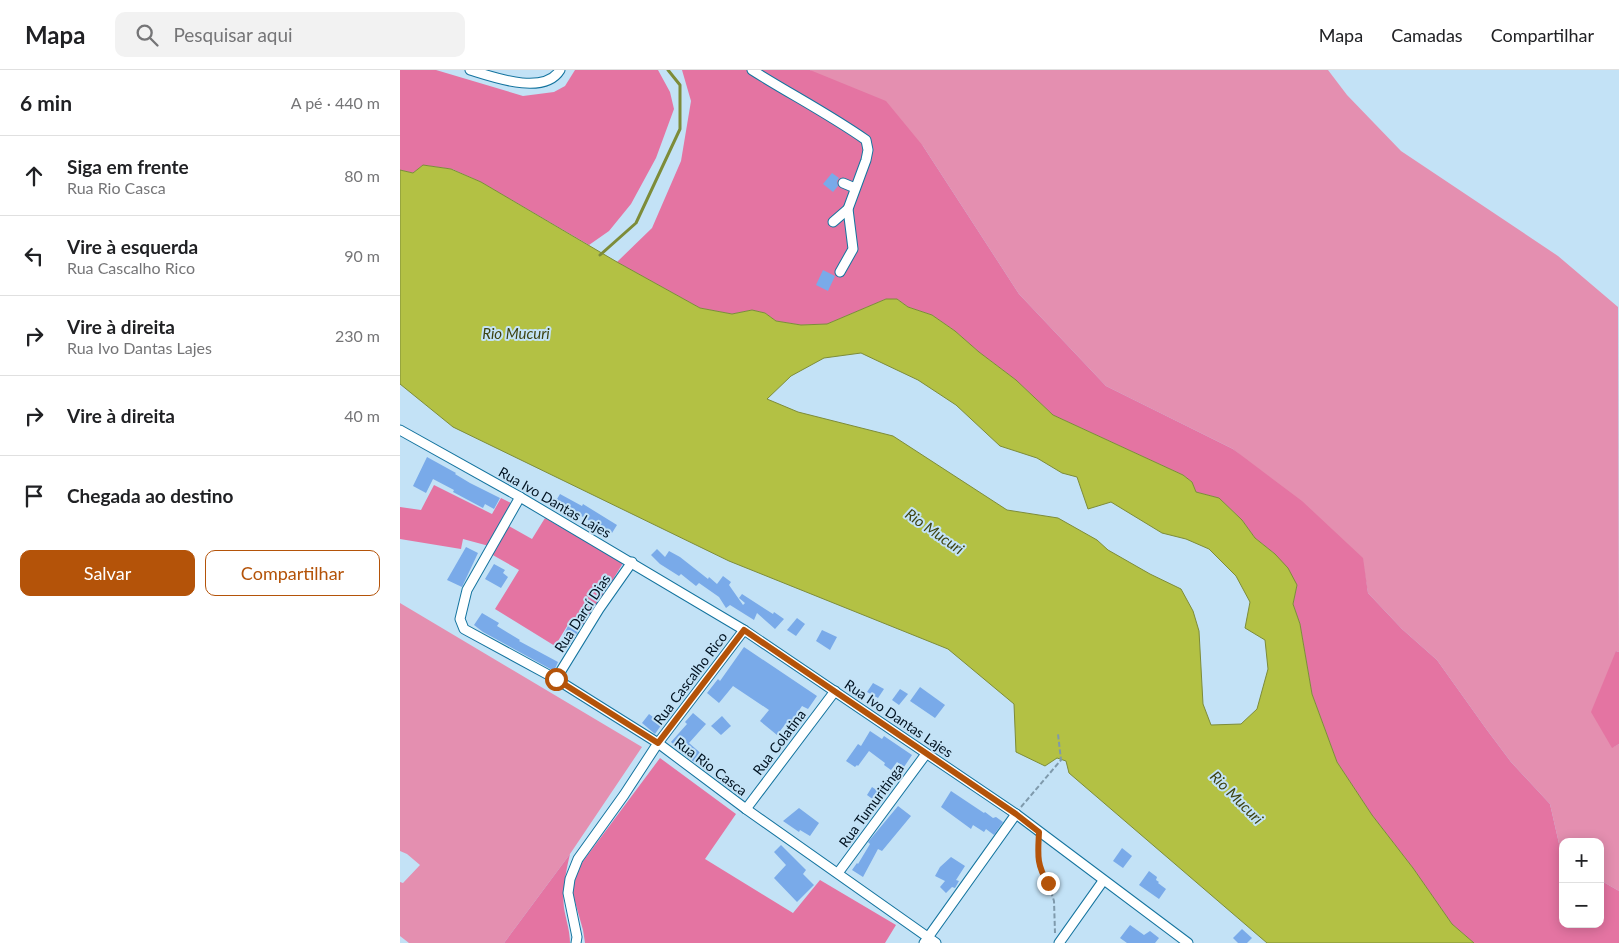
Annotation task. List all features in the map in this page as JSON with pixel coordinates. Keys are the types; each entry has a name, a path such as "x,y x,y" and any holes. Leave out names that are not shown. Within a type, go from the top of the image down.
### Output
{"street":[{"path":"470,70 502,80 530,83 547,80 557,75 560,70"},
{"path":"752,70 772,84 836,119 866,140 868,150 866,160 848,209 853,249 840,272"},
{"path":"843,183 855,188"},
{"path":"833,222 848,209"},
{"name":"Rua Ivo Dantas Lajes","path":"400,430 632,562 744,630 1016,814 1188,943"},
{"name":"Rua Rio Casca","path":"520,497 467,590 460,619 464,629 556,679 658,743 746,809 882,904 927,940 936,943"},
{"name":"Rua Darcí Dias","path":"556,679 599,609 632,562"},
{"name":"Rua Cascalho Rico","path":"576,943 577,937 568,893 570,879 578,860 658,743 744,630"},
{"name":"Rua Colatina","path":"746,809 835,691"},
{"name":"Rua Tumuritinga","path":"838,873 926,754"},
{"path":"927,940 1016,814"},
{"path":"1057,939 1103,881"}],"path":[{"path":"1016,814 1061,760 1058,734"},
{"path":"1039,832 1037,856 1040,870 1048,883 1054,901 1054,929 1057,939"}],"shaded area":[{"path":"400,70 436,70 523,96 554,92 565,86 575,70 658,70 670,92 674,109 656,158 631,204 609,231 589,245 481,182 452,169 423,165 413,173 400,170"},
{"path":"682,70 810,70 886,101 923,146 1019,294 1106,386 1233,449 1302,501 1363,558 1368,593 1402,629 1437,660 1511,762 1550,804 1559,844 1559,928 1604,928 1604,882 1619,891 1619,943 1474,943 1452,924 1413,868 1372,815 1337,762 1312,694 1300,624 1293,604 1297,585 1275,554 1255,538 1242,520 1219,498 1196,492 1192,482 1183,475 1053,415 1016,380 955,331 932,315 908,307 897,299 886,299 827,324 801,325 776,321 765,313 752,310 732,314 700,308 617,262 652,228 681,161 691,101"},
{"path":"810,70 1328,70 1347,95 1401,151 1558,256 1618,307 1619,652 1616,651 1613,747 1619,744 1619,891 1604,882 1604,838 1559,838 1559,844 1550,804 1511,762 1437,660 1402,629 1368,593 1362,558 1233,449 1106,386 1019,294 923,146"},
{"path":"434,485 492,514 501,498 511,503 489,546 463,539 461,549 400,539 400,507 421,510"},
{"path":"545,518 623,563 585,625 572,618 555,646 495,609 519,570 491,554 507,525 532,539"},
{"path":"400,603 642,747 570,854 504,943 409,943 400,936 400,882 403,883 420,865 407,854 400,851"},
{"path":"1616,651 1619,652 1619,744 1612,748 1591,712"},
{"path":"660,758 736,814 705,859 793,913 820,880 896,925 885,943 585,943 572,891 578,868"},
{"path":"570,854 565,881 564,908 570,943 504,943"}],"water":[{"name":"Rio Mucuri","path":"423,165 451,169 481,182 617,262 700,308 732,314 752,310 765,313 776,321 801,325 827,324 886,299 897,299 908,307 932,315 955,331 1016,380 1053,415 1183,475 1192,482 1196,492 1219,498 1242,520 1255,538 1275,554 1288,568 1297,585 1293,604 1300,624 1312,694 1337,762 1372,815 1413,868 1452,924 1474,943 1267,943 1069,773 1066,761 1057,758 1045,766 1016,752 1014,704 948,649 729,561 453,427 400,384 400,170 413,173","holes":["861,353 918,380 956,405 1000,446 1037,458 1062,473 1077,477 1088,509 1111,502 1162,533 1186,539 1209,549 1236,576 1250,602 1245,628 1265,640 1268,669 1257,709 1241,724 1211,725 1203,704 1199,631 1193,611 1181,589 1108,550 1097,540 1058,518 1007,510 893,436 798,412 767,399 791,376 824,358"]}],"building":[{"path":"832,173 839,178 837,181 838,186 833,192 823,184"},
{"path":"823,270 835,276 828,291 816,285"},
{"path":"427,457 470,483 500,498 494,509 485,504 483,508 433,479 426,493 413,486"},
{"path":"560,494 582,506 583,504 617,525 612,533 594,521 593,523 573,511 572,514 554,504"},
{"path":"466,547 478,553 462,587 447,580"},
{"path":"657,549 665,557 669,551 680,557 717,584 723,576 731,582 729,585 743,605 745,603 739,598 742,594 784,619 775,629 757,613 754,620 730,605 726,608 719,597 699,583 696,586 681,574 679,576 660,564 651,555"},
{"path":"494,564 505,570 503,573 508,577 501,588 485,579"},
{"path":"482,613 499,623 497,626 519,641 558,662 554,671 483,632 474,625"},
{"path":"797,618 805,624 796,636 787,630"},
{"path":"570,622 580,628 571,643 562,638"},
{"path":"822,630 837,637 830,650 816,641"},
{"path":"744,647 817,696 808,709 802,706 790,724 787,722 777,735 760,721 769,710 733,686 719,703 707,693 718,679 720,681"},
{"path":"873,683 884,689 878,698 867,692"},
{"path":"920,687 945,705 935,718 910,701"},
{"path":"900,689 908,694 899,705 892,700"},
{"path":"693,713 706,724 689,743 704,756 696,764 671,742 687,724 685,722"},
{"path":"649,714 662,724 655,734 642,723"},
{"path":"722,716 731,726 721,735 711,726"},
{"path":"870,731 882,739 884,736 912,755 904,767 897,762 891,770 869,751 858,766 855,767 846,761 858,744 861,746"},
{"path":"872,787 884,795 878,803 867,795"},
{"path":"951,791 984,813 993,818 996,817 1003,822 994,835 986,829 984,832 973,825 971,829 941,807"},
{"path":"898,806 911,816 882,851 878,849 863,877 852,870 858,864 870,844 868,842"},
{"path":"799,808 819,823 810,836 800,830 799,832 783,821"},
{"path":"781,845 806,870 803,874 814,885 797,902 774,878 786,865 774,852"},
{"path":"1122,848 1132,856 1123,868 1113,861"},
{"path":"951,857 965,866 956,880 959,881 955,888 952,887 946,893 940,887 945,881 935,876 940,867"},
{"path":"1149,871 1157,877 1158,883 1166,889 1159,899 1139,885"},
{"path":"1130,925 1144,935 1150,931 1159,938 1155,943 1127,943 1120,938"},
{"path":"1242,929 1252,938 1247,943 1238,943 1233,938"}],"waterway":[{"path":"600,255 636,223 680,129 680,85 668,70"}],"route":[{"path":"556,679 658,743 744,630 1016,814 1039,832 1037,856 1040,870 1048,883"}]}
